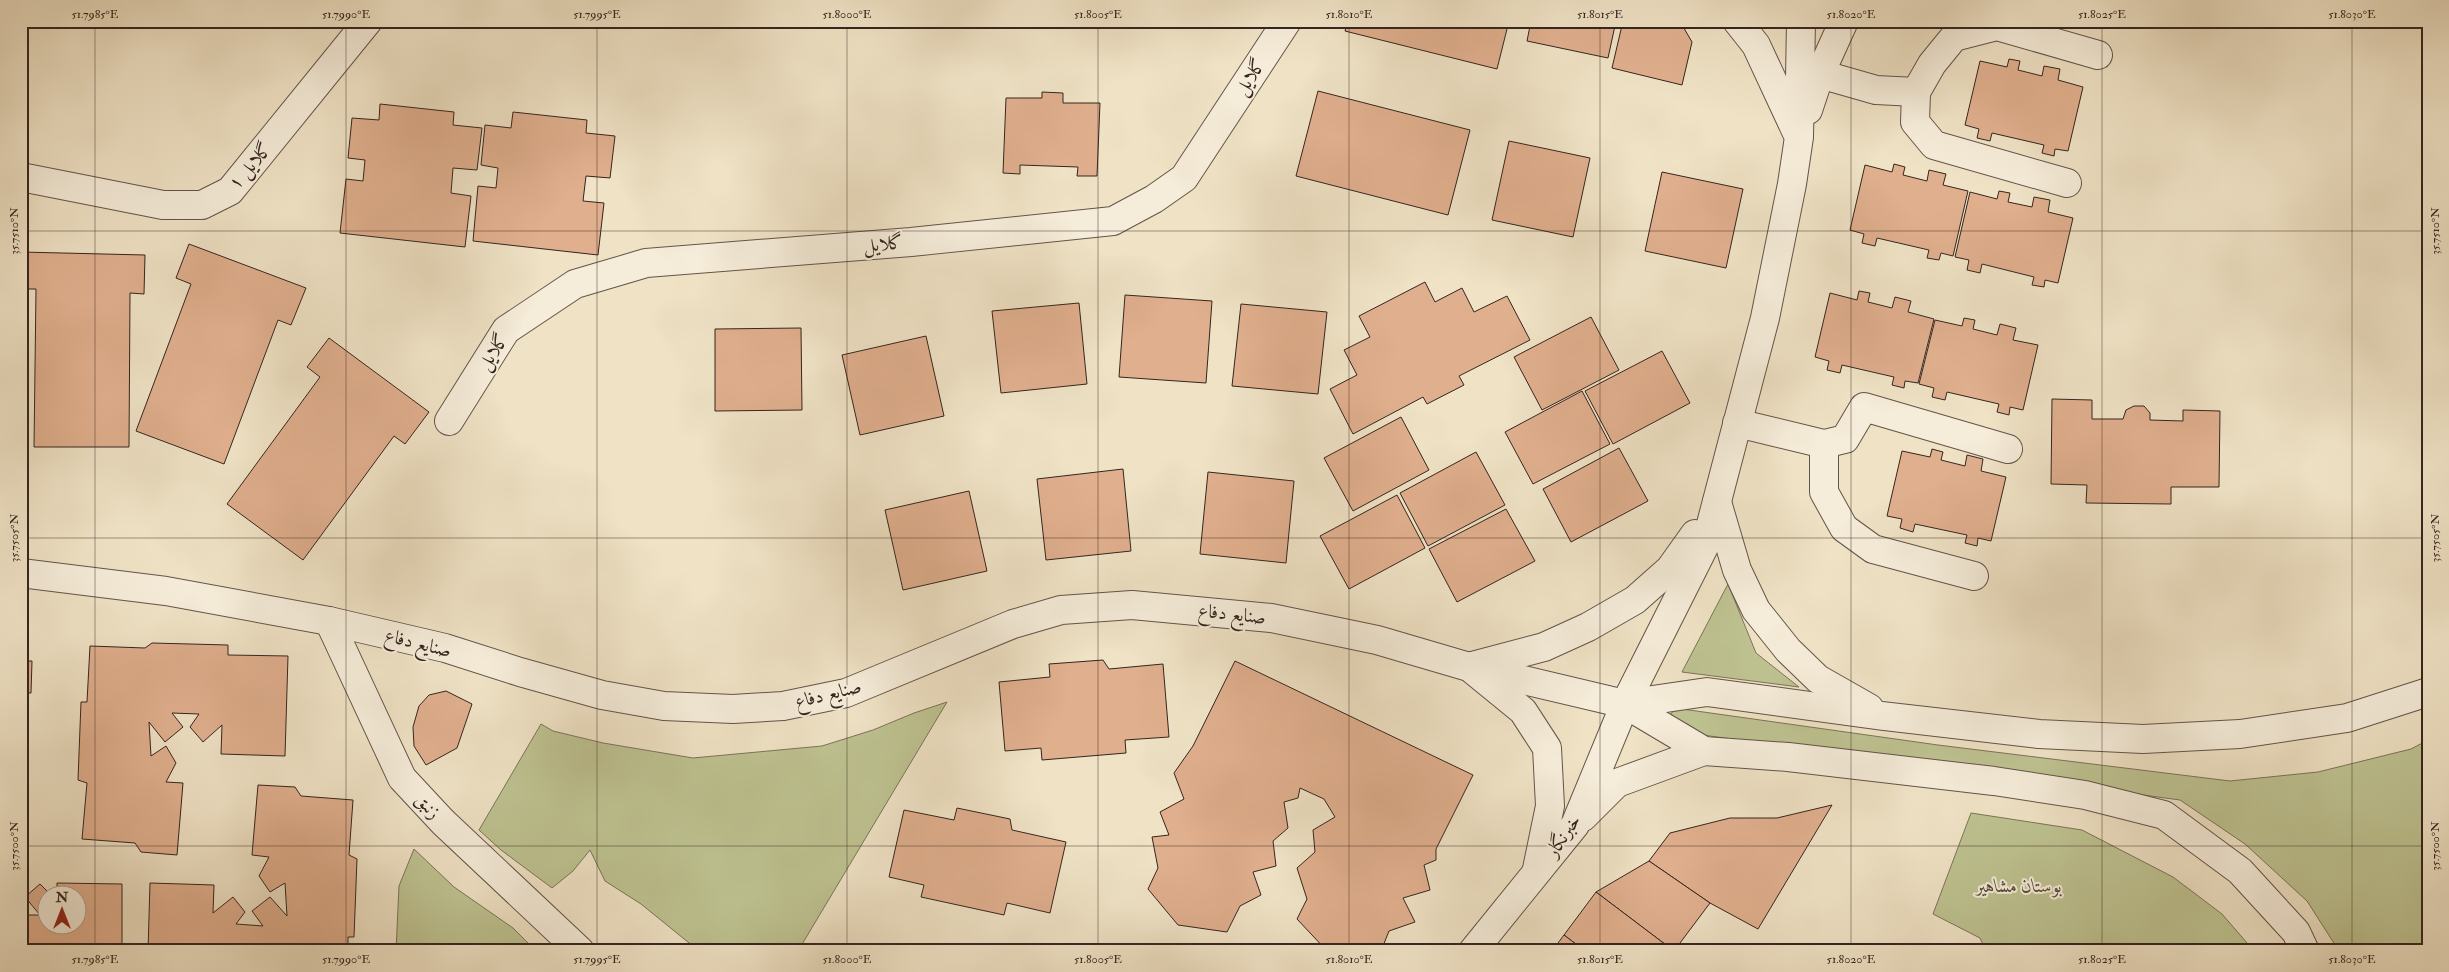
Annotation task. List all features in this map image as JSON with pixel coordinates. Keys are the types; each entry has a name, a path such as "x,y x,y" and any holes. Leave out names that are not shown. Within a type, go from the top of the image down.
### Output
{"street":[{"name":"گلایل ۱","path":"21,177 163,205 202,205 230,191 368,21"},
{"name":"گلایل","path":"449,421 506,330 576,284 646,263 911,242 1113,221 1154,199 1184,178 1287,21"},
{"path":"1737,21 1756,45 1798,137"},
{"path":"1798,137 1801,21"},
{"path":"1798,137 1820,74 1844,21"},
{"path":"2067,183 1934,145 1915,122 1916,92 1932,64 1954,37 1997,26 2098,55"},
{"path":"1820,74 1876,90 1916,92"},
{"name":"خبرنگار","path":"1473,951 1575,825 1625,704 1706,543 1766,318 1798,137"},
{"path":"1737,423 1824,444 1845,439 1864,407 2008,449"},
{"path":"1824,444 1824,492 1844,528 1873,549 1974,576"},
{"path":"1470,667 1544,647 1588,627 1634,600 1670,569 1717,501"},
{"path":"1717,501 1737,570 1756,610 1788,650 1818,679 1883,716"},
{"name":"صنایع دفاع","path":"21,573 166,591 329,621 445,648 602,695 664,706 733,709 783,706 846,693 1014,624 1061,610 1132,605 1271,618 1377,640 1470,667 1625,704"},
{"name":"زنبق","path":"329,621 402,778 443,822 580,951"},
{"path":"1470,667 1523,711 1547,748 1550,806 1537,873"},
{"path":"1625,704 1707,692 1883,716 2039,734 2143,739 2240,734 2347,718 2428,692"},
{"path":"1625,704 1704,751"},
{"path":"1575,825 1618,783 1704,751 1788,757 1994,781 2085,795 2164,815 2240,871 2296,932 2305,951"}],"green space":[{"path":"1728,584 1756,653 1799,687 1682,672"},
{"path":"947,702 798,951 699,951 641,904 605,881 590,850 573,871 552,888 501,850 479,830 541,724 553,731 603,743 693,758 822,746 873,730"},
{"path":"1675,708 1938,745 2230,781 2318,772 2411,749 2428,740 2428,951 2339,951 2307,901 2245,844 2180,800 1688,733 1667,720"},
{"name":"بوستان مشاهیر","path":"1971,813 2082,830 2173,877 2222,914 2254,951 1986,951 1980,938 1933,914"},
{"path":"414,849 454,887 513,928 536,951 396,951 399,886"}],"building":[{"path":"1348,21 1509,21 1497,69 1345,31"},
{"path":"1531,21 1616,21 1608,58 1527,41"},
{"path":"1623,21 1681,23 1692,42 1682,85 1612,68"},
{"path":"2009,59 2020,61 2018,70 2042,76 2044,66 2060,69 2058,80 2083,87 2068,151 2055,149 2054,156 2042,153 2044,145 1992,133 1990,141 1977,138 1979,129 1965,125 1980,61 2007,67"},
{"path":"1318,91 1470,130 1448,215 1296,176"},
{"path":"1042,92 1063,93 1063,103 1100,103 1097,176 1077,176 1078,167 1020,165 1020,174 1003,173 1006,98 1042,98"},
{"path":"380,104 454,112 453,125 482,128 477,170 453,168 451,193 471,196 465,247 340,233 346,179 363,181 365,160 348,158 352,118 379,120"},
{"path":"513,112 587,120 586,133 615,136 610,178 586,176 583,201 604,203 598,255 473,241 478,186 496,188 498,168 481,165 485,125 511,128"},
{"path":"1509,141 1590,158 1573,237 1492,220"},
{"path":"1894,164 1905,167 1903,175 1927,181 1929,170 1946,174 1943,185 1968,191 1953,256 1941,253 1939,260 1927,258 1929,250 1877,238 1875,246 1862,243 1864,234 1850,230 1865,165 1892,172"},
{"path":"1662,172 1743,189 1726,268 1645,251"},
{"path":"1999,191 2010,193 2008,202 2032,207 2034,197 2050,200 2048,212 2073,218 2058,283 2045,280 2044,287 2032,285 2034,277 1982,264 1980,273 1967,270 1969,260 1955,257 1970,192 1997,199"},
{"path":"189,244 306,288 291,325 278,320 224,464 136,431 191,284 176,278"},
{"path":"21,252 145,255 144,294 130,293 129,447 34,447 36,289 21,289"},
{"path":"1425,282 1435,302 1462,288 1474,312 1507,296 1530,340 1459,376 1464,385 1427,404 1423,397 1353,434 1330,389 1357,375 1344,350 1370,337 1359,316"},
{"path":"1859,291 1870,293 1868,302 1892,308 1895,297 1911,301 1908,312 1934,319 1918,383 1905,381 1904,388 1892,385 1894,377 1842,365 1840,373 1827,370 1829,361 1815,357 1830,293 1857,300"},
{"path":"1125,295 1212,301 1206,383 1119,377"},
{"path":"1079,303 1087,384 1001,393 992,311"},
{"path":"1241,304 1327,312 1318,394 1232,386"},
{"path":"1591,317 1619,370 1542,410 1514,357"},
{"path":"1964,318 1975,320 1973,329 1997,335 2000,324 2016,328 2013,340 2038,345 2023,410 2010,407 2009,415 1997,412 1999,404 1947,392 1945,400 1932,397 1934,388 1919,384 1935,320 1962,326"},
{"path":"801,328 802,410 715,411 715,329"},
{"path":"926,336 944,416 860,435 842,355"},
{"path":"329,338 429,412 405,444 394,436 303,560 227,504 320,377 307,367"},
{"path":"1662,351 1690,403 1613,444 1585,391"},
{"path":"1582,391 1610,444 1533,484 1505,432"},
{"path":"2052,399 2092,400 2092,419 2123,419 2126,410 2134,406 2144,406 2150,413 2150,420 2183,421 2183,410 2220,411 2219,487 2171,487 2171,504 2086,503 2087,485 2051,484"},
{"path":"21,410 28,424 21,427"},
{"path":"1401,417 1429,470 1353,511 1324,458"},
{"path":"1619,448 1648,501 1571,542 1543,489"},
{"path":"1932,449 1943,452 1941,460 1965,466 1967,455 1983,459 1981,471 2006,477 1991,541 1978,538 1977,546 1965,543 1967,535 1915,524 1913,532 1900,528 1902,519 1887,516 1902,451 1930,457"},
{"path":"1476,452 1505,505 1428,546 1400,493"},
{"path":"1123,469 1131,551 1046,560 1037,479"},
{"path":"1208,472 1294,481 1286,563 1200,554"},
{"path":"969,491 987,571 903,590 885,510"},
{"path":"1397,495 1425,548 1349,589 1320,536"},
{"path":"1506,509 1535,561 1457,602 1429,549"},
{"path":"152,643 228,645 228,655 288,656 285,756 221,754 222,725 203,742 190,727 199,714 172,713 183,727 165,742 149,722 151,756 166,746 176,763 166,782 183,783 177,855 141,852 135,843 82,839 87,783 78,780 81,702 87,702 90,646 145,648"},
{"path":"1103,660 1109,669 1163,664 1169,737 1125,740 1126,753 1042,760 1041,748 1005,751 999,682 1050,677 1049,664"},
{"path":"21,661 32,661 31,693 21,693"},
{"path":"1235,661 1473,775 1436,849 1436,860 1424,865 1430,890 1403,898 1415,922 1389,931 1381,951 1327,951 1297,919 1307,899 1297,868 1315,852 1313,830 1335,817 1324,799 1300,788 1298,798 1284,802 1288,828 1273,841 1276,866 1253,872 1261,895 1240,906 1227,932 1178,925 1148,889 1158,868 1152,837 1169,835 1160,812 1184,799 1174,773 1193,746"},
{"path":"446,691 472,704 457,748 426,765 414,746 413,727 419,706 429,695"},
{"path":"21,784 25,785 24,816 21,816"},
{"path":"258,785 295,787 301,796 353,800 349,855 357,859 354,937 348,937 348,951 148,951 150,883 214,885 213,913 233,897 245,912 236,924 263,926 252,911 270,897 287,916 285,883 270,892 259,876 269,857 252,855"},
{"path":"1832,805 1758,929 1710,903 1649,861 1670,833 1730,818 1777,818"},
{"path":"957,808 1010,819 1012,830 1066,842 1050,913 1007,903 1004,915 921,897 924,885 889,877 904,810 954,820"},
{"path":"1649,861 1710,903 1674,951 1596,892"},
{"path":"57,883 122,884 122,951 21,951 21,915 38,915 38,934 88,934 88,884"},
{"path":"38,886 38,913 25,897"},
{"path":"1596,892 1674,951 1585,951 1564,935"},
{"path":"1564,935 1585,951 1552,951"}]}
